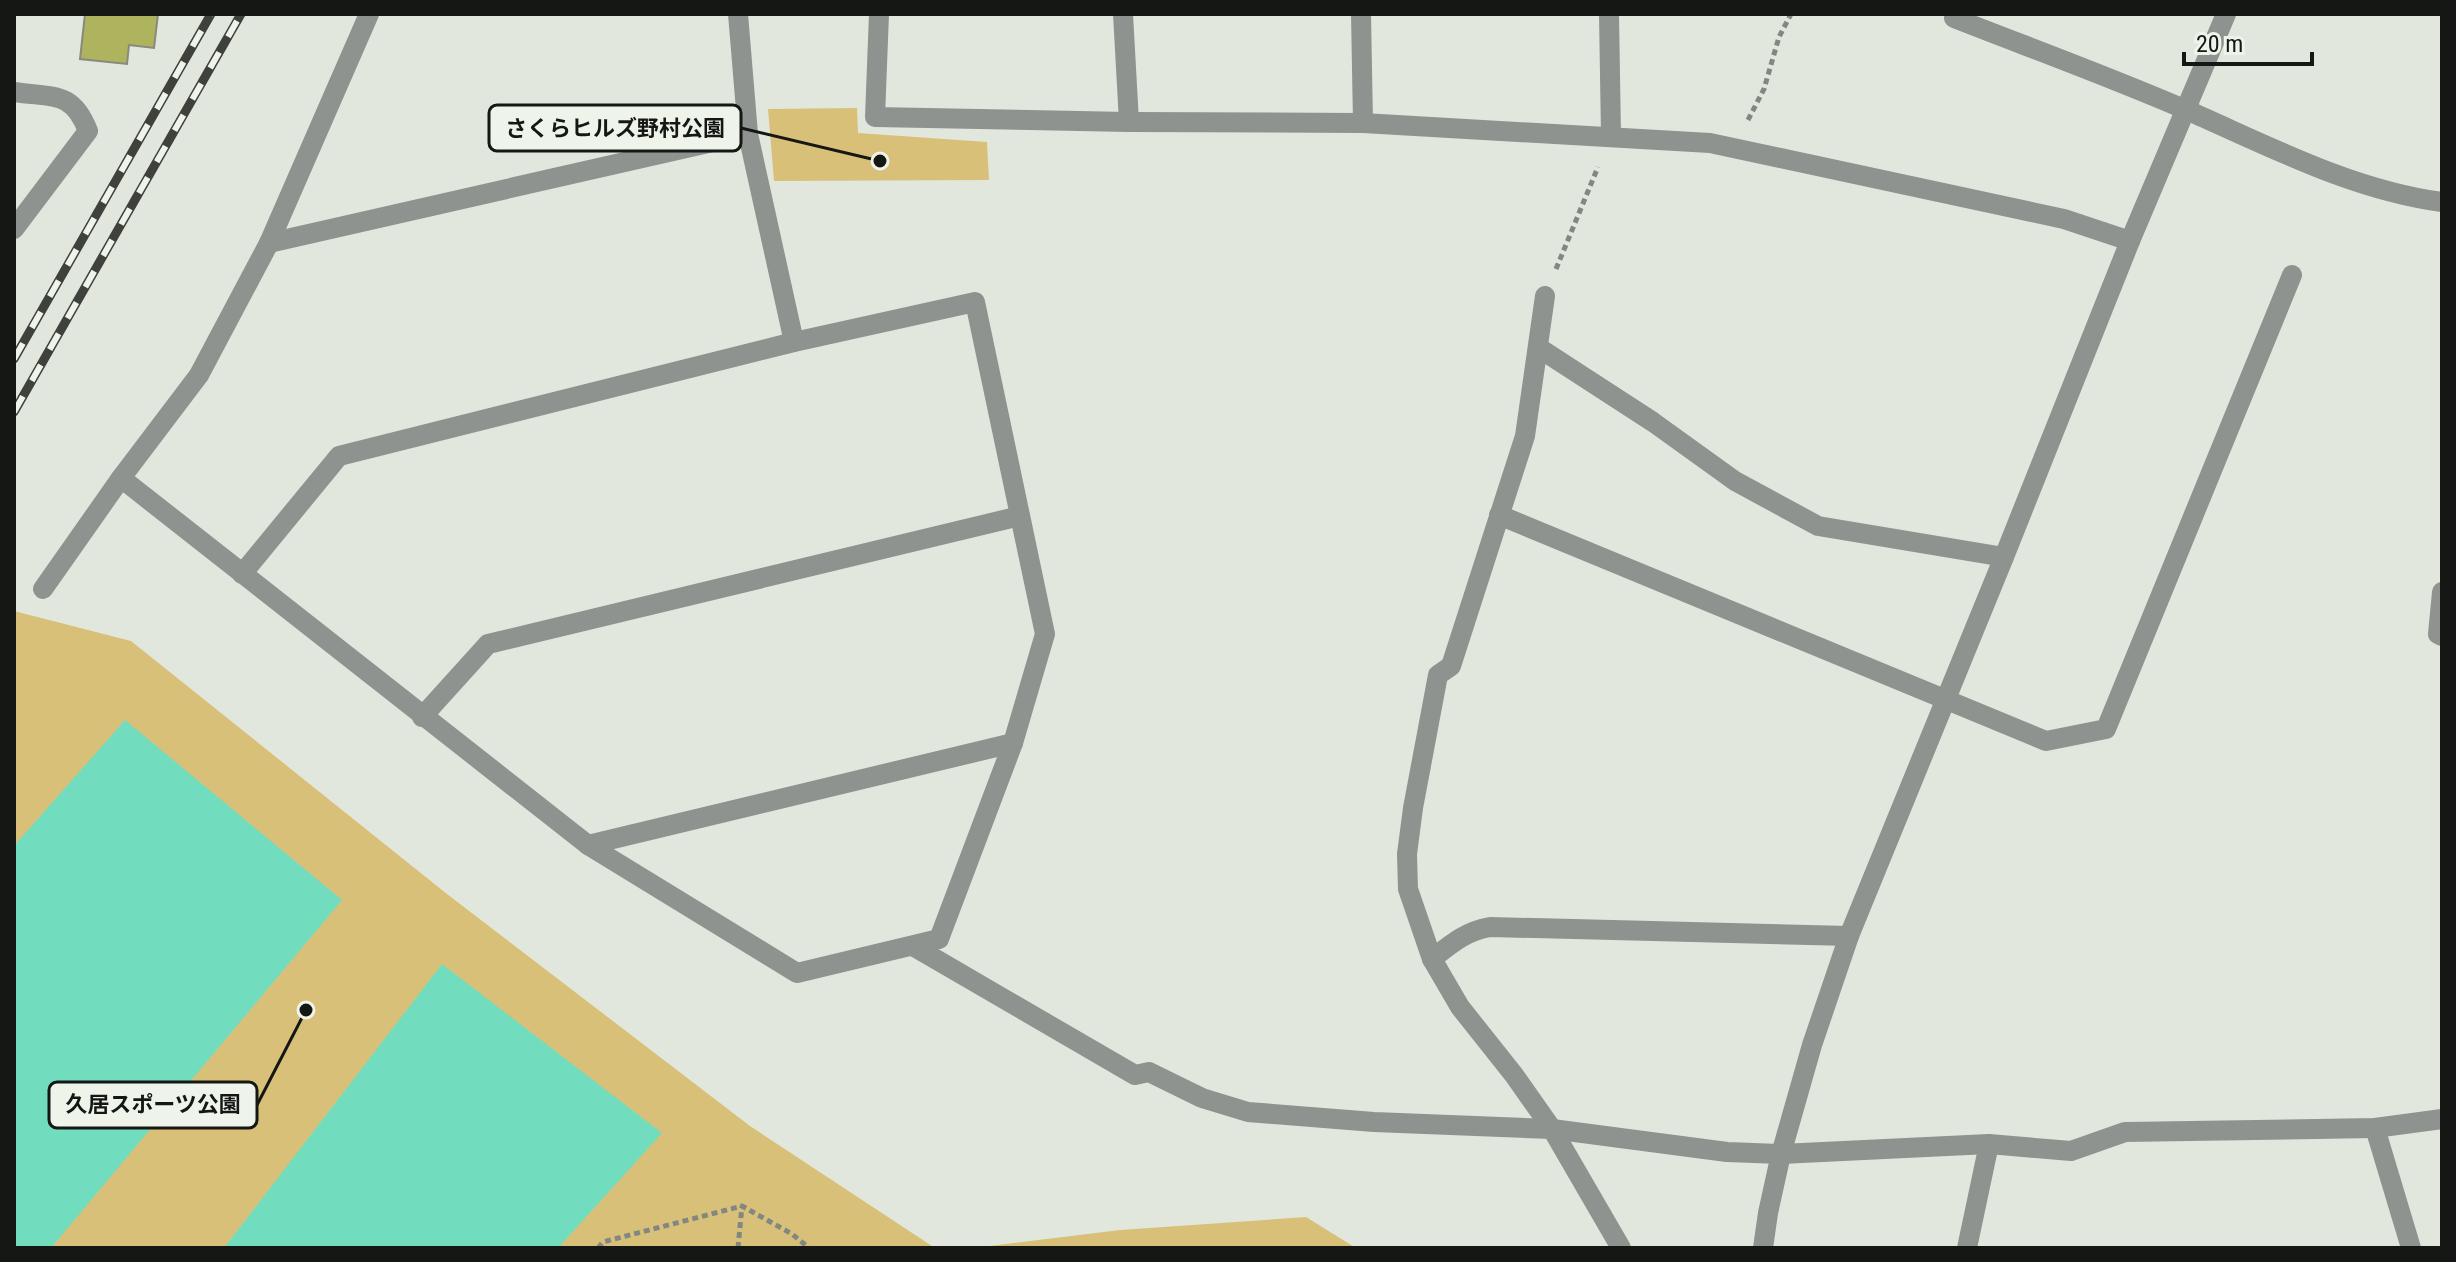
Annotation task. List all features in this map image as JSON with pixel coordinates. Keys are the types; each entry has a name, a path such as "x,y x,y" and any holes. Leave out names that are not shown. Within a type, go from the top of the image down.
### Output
{"street":[{"path":"43,589 199,375 269,243 369,14"},
{"path":"738,14 748,134 794,342"},
{"path":"879,14 875,117 1363,123 1710,143 2064,219 2130,241"},
{"path":"1123,14 1129,122"},
{"path":"1361,14 1363,123"},
{"path":"1609,14 1611,136"},
{"path":"1955,14 1954,18 2187,110 2343,179 2442,202"},
{"path":"1763,1248 1781,1154 1812,1045 1849,936 2130,241 2226,14"},
{"path":"14,92 70,100 81,113 88,131 14,229"},
{"path":"269,243 748,134"},
{"path":"1499,515 2046,741 2106,729 2292,275"},
{"path":"1545,296 1525,436 1451,666 1438,675 1407,854 1408,889 1432,959 1460,1007 1552,1129 1621,1248"},
{"path":"121,478 422,717 588,845 797,973 939,939 1013,743 1045,634 975,302 794,342 339,456 242,574"},
{"path":"1539,348 1653,422 1735,481 1818,526 2004,557"},
{"path":"422,717 488,644 1020,516"},
{"path":"2442,592 2438,634 2442,636"},
{"path":"588,845 1013,743"},
{"path":"1432,959 1460,937 1490,927 1849,936"},
{"path":"913,946 1135,1075 1149,1072 1202,1098 1248,1112 1374,1122 1552,1129 1727,1152 1781,1154 1989,1144 2071,1151 2125,1132 2375,1128 2442,1119"},
{"path":"2375,1128 2411,1248"},
{"path":"1967,1248 1989,1144"}],"path":[{"path":"1733,148 1764,89 1779,37 1791,14"},
{"path":"1545,296 1611,136"},
{"path":"598,1248 603,1242 742,1206 792,1234 809,1248"},
{"path":"738,1248 742,1206"}],"shaded area":[{"path":"857,108 858,133 987,142 989,180 774,181 768,109"},
{"path":"14,611 131,641 447,894 750,1126 935,1248 14,1248"},
{"path":"125,720 342,900 51,1248 14,1248 14,846"},
{"path":"442,964 662,1133 558,1248 224,1248"},
{"path":"1306,1217 1356,1248 973,1248 1120,1230"}],"building":[{"path":"85,14 158,14 154,48 129,45 127,64 80,59"}],"railway":[{"path":"14,359 211,14"},
{"path":"14,412 241,14"}],"place":[{"name":"さくらヒルズ野村公園","path":"880,161"},
{"name":"久居スポーツ公園","path":"306,1010"}]}
